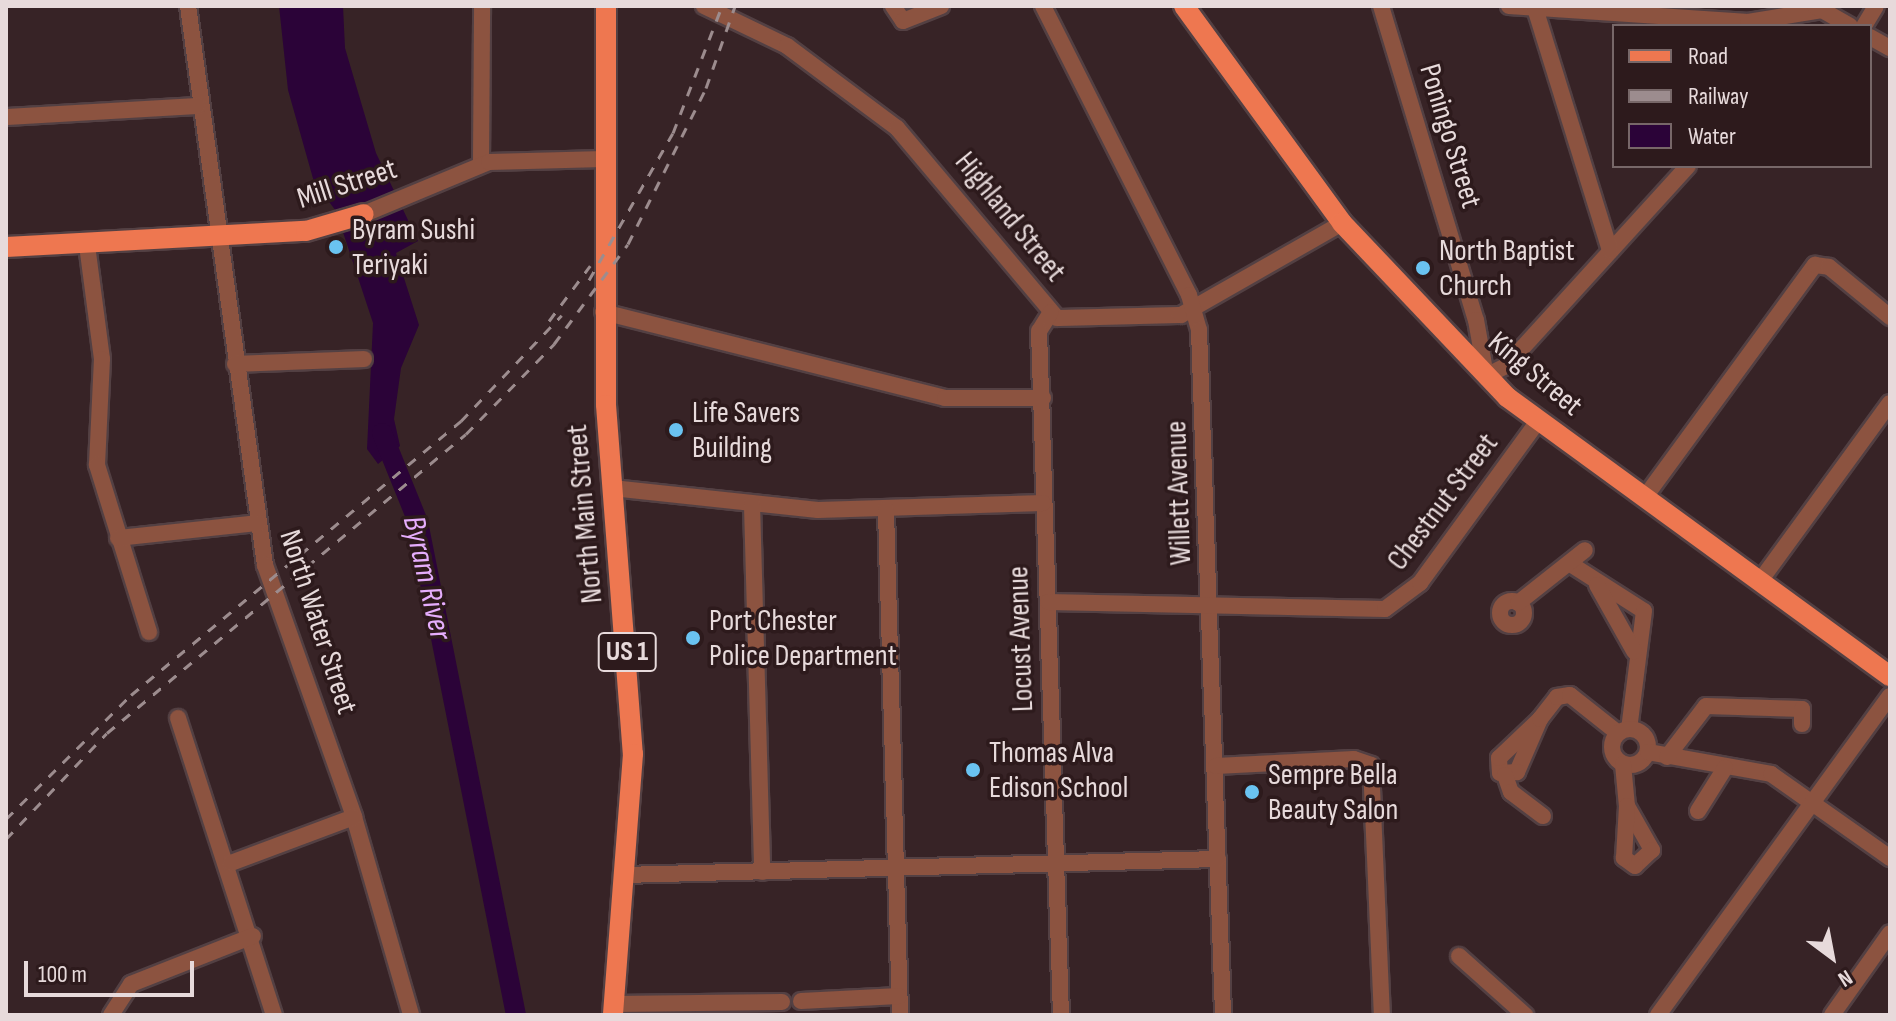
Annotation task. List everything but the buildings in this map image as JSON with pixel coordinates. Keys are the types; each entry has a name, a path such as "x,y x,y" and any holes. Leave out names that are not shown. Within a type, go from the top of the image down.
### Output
{"main road":[{"name":"North Main Street","path":"606,6 603,312 612,488 633,737 614,1009"},
{"name":"King Street","path":"1184,6 1342,223 1486,376 1539,420 1760,581 1887,668"},
{"name":"Mill Street","path":"6,247 87,245 325,228 364,214"}],"street":[{"name":"North Water Street","path":"188,6 198,106 258,523 281,612 354,817 411,1015"},
{"path":"481,164 482,6"},
{"name":"Highland Street","path":"704,6 787,46 897,128 1051,312 1072,319 1194,309 1342,223"},
{"path":"893,6 903,21 941,6"},
{"name":"Willett Avenue","path":"1043,6 1194,309 1202,349 1223,1015"},
{"name":"Poningo Street","path":"1381,6 1476,320 1486,376"},
{"path":"1509,6 1761,17 1819,8 1847,24"},
{"path":"1865,24 1876,6"},
{"path":"1535,8 1610,251"},
{"path":"1872,38 1890,48"},
{"path":"6,117 198,106"},
{"name":"Mill Street","path":"364,214 481,164 604,159"},
{"path":"1486,376 1506,366 1686,168"},
{"path":"87,245 102,359 95,445 118,538 149,632"},
{"path":"1645,497 1815,265 1829,267 1890,317"},
{"path":"603,312 945,398 1043,398"},
{"name":"Locust Avenue","path":"1051,312 1039,331 1061,1015"},
{"path":"235,364 364,359"},
{"path":"1760,581 1890,403"},
{"name":"Chestnut Street","path":"1048,602 1363,611 1402,601 1539,420"},
{"path":"612,488 752,505 886,510 1043,503"},
{"path":"752,505 762,872"},
{"path":"886,510 900,1015"},
{"path":"118,538 258,523"},
{"path":"1518,603 1572,565 1585,550"},
{"path":"1572,565 1597,585 1644,611 1634,651 1624,731 1612,751 1623,764 1627,806"},
{"path":"1597,585 1634,651"},
{"path":"1543,816 1511,792 1505,775 1517,772 1540,719 1557,697 1570,695 1624,731 1645,737 1648,752 1640,762 1623,764"},
{"path":"1658,1015 1890,696"},
{"path":"1667,757 1706,706 1802,709 1802,724"},
{"path":"178,718 231,863 274,1015"},
{"path":"1648,752 1771,774 1890,858"},
{"path":"1216,766 1354,759 1371,765 1382,1015"},
{"path":"1698,811 1725,768"},
{"path":"231,863 354,817"},
{"path":"623,875 1218,859"},
{"path":"1832,1015 1890,933"},
{"path":"122,1012 127,988 151,973 253,936"},
{"path":"1459,956 1525,1015"},
{"path":"801,1001 899,996"},
{"path":"614,1009 782,1002"}],"water":[{"path":"279,6 343,6 345,48 376,153 418,241 396,253 419,325 401,368 394,419 400,446 378,464 367,449 373,323 336,211 314,182 288,90"}],"waterway":[{"name":"Byram River","path":"382,433 418,522 516,1015"}],"railway":[{"path":"589,280 673,133 722,6"},
{"path":"6,839 107,733 466,434 554,344 628,244 706,88 735,6"},
{"path":"549,321 590,266"},
{"path":"6,819 131,695 461,421 562,315"}],"place":[{"name":"Byram Sushi Teriyaki","path":"336,247"},
{"name":"North Baptist Church","path":"1423,268"},
{"name":"Life Savers Building","path":"676,430"},
{"name":"Port Chester Police Department","path":"693,638"},
{"name":"Thomas Alva Edison School","path":"973,770"},
{"name":"Sempre Bella Beauty Salon","path":"1252,792"}]}
